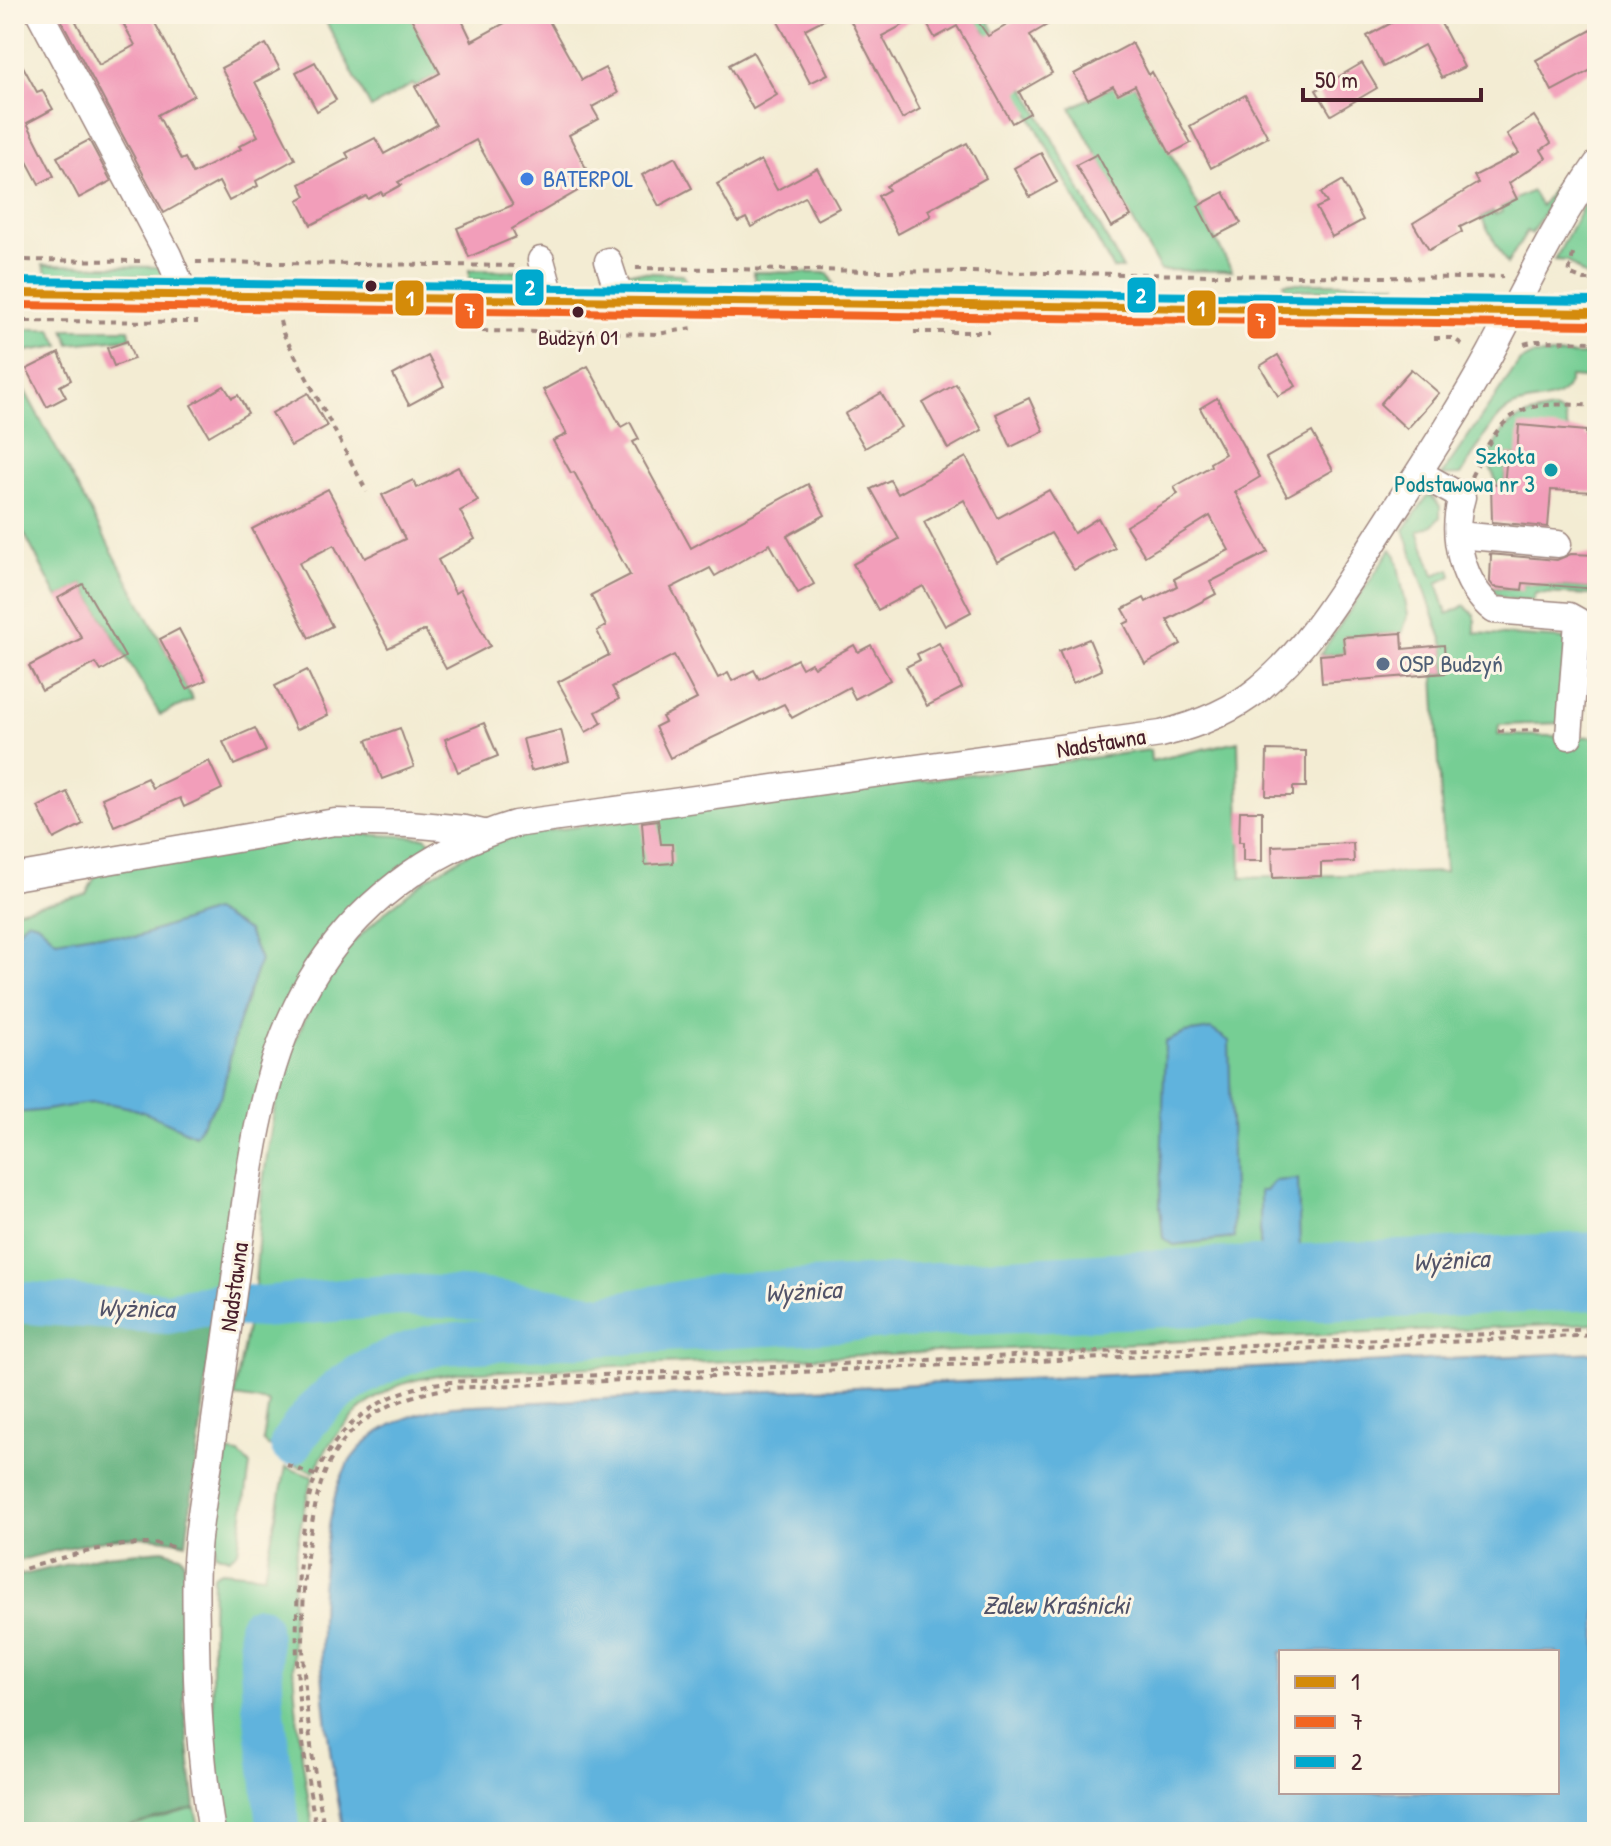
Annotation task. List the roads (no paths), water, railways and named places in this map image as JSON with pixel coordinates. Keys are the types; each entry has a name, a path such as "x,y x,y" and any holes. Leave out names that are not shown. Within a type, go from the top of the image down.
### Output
{"street":[{"path":"40,14 185,295"},
{"name":"Nadstawna","path":"212,1832 203,1777 197,1699 202,1559 221,1437 230,1316 241,1236 267,1096 284,1037 308,984 337,942 367,910 420,869 483,833 515,824 1161,734 1213,717 1257,690 1298,652 1419,473 1480,354 1511,313 1549,237 1597,164"},
{"path":"542,264 552,300"},
{"path":"609,264 621,301"},
{"path":"14,293 1597,313"},
{"path":"1419,473 1462,497 1457,514 1462,559 1476,593 1494,610 1569,616 1578,621 1569,736"},
{"path":"1458,535 1558,544"},
{"name":"Nadstawna","path":"14,877 335,822 409,824 483,833"}],"water":[{"path":"213,911 248,931 260,960 236,1030 222,1094 195,1135 149,1114 113,1104 91,1103 14,1112 14,935 27,920 37,923 56,940 93,934 136,937"},
{"path":"1211,1029 1229,1041 1234,1238 1174,1245 1163,1238 1160,1206 1165,1042 1185,1033"},
{"path":"1298,1179 1300,1248 1260,1249 1260,1191 1266,1191 1275,1181"},
{"name":"Zalew Kraśnicki","path":"1597,1352 1597,1832 344,1832 326,1721 321,1646 323,1570 330,1523 342,1475 352,1458 384,1429 425,1412 453,1406"}],"waterway":[{"name":"Wyżnica","path":"14,1302 168,1313 213,1304 262,1307 399,1295 478,1299 602,1316 719,1295 1133,1272 1597,1253"},
{"name":"Wyżnica","path":"291,1444 320,1407 356,1378 396,1358 441,1344 941,1315 1597,1289"},
{"name":"Wyżnica","path":"259,1627 263,1704 279,1832"}],"place":[{"name":"BATERPOL","path":"527,179"},
{"name":"Budzyń 01","path":"578,312"},
{"name":"Szkoła Podstawowa nr 3","path":"1551,470"},
{"name":"OSP Budzyń","path":"1383,664"}]}
